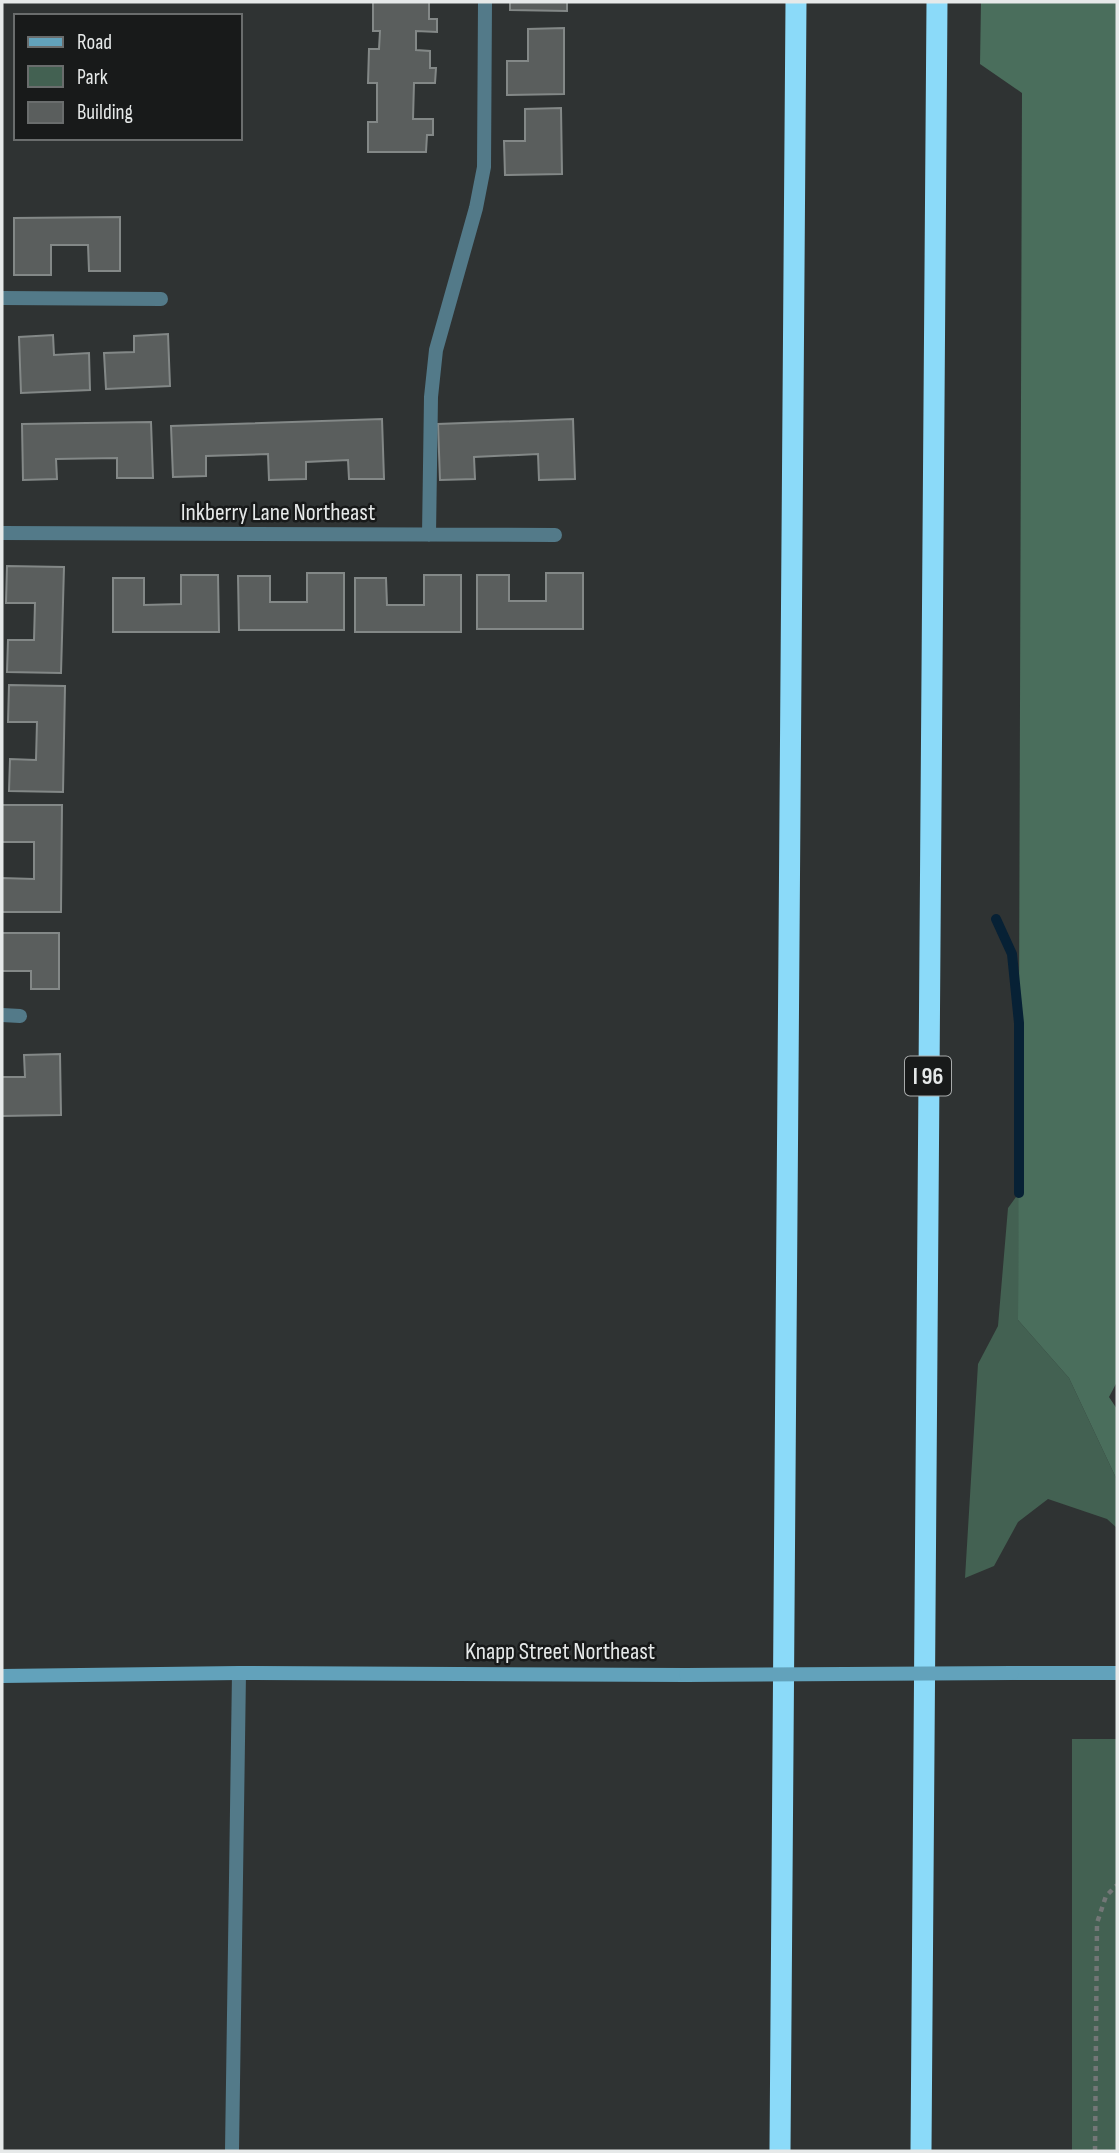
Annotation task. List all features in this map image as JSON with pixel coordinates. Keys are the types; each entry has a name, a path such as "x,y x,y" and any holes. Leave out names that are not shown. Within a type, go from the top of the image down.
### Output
{"highway":[{"path":"780,2151 796,2"},
{"name":"I 96","path":"921,2151 937,2"}],"main road":[{"name":"Knapp Street Northeast","path":"2,1676 239,1673 1117,1673"}],"street":[{"path":"429,535 431,397 436,350 477,208 484,167 485,2"},
{"path":"2,298 161,299"},
{"name":"Inkberry Lane Northeast","path":"2,533 555,535"},
{"path":"2,1015 20,1016"},
{"path":"232,2151 239,1673"}],"path":[{"path":"1095,2151 1097,1923 1106,1896 1117,1885"}],"green space":[{"path":"981,2 1117,2 1117,1382 1109,1397 1117,1409 1117,1480 1069,1378 1018,1320 1022,93 980,64"},
{"path":"1019,1193 1018,1320 1069,1378 1117,1480 1117,1528 1107,1519 1048,1499 1018,1522 994,1566 965,1578 978,1364 998,1326 1008,1208"},
{"path":"1072,1739 1117,1739 1117,2151 1072,2151"}],"building":[{"path":"373,2 429,2 429,19 437,19 437,32 416,31 416,50 430,51 430,68 436,68 435,83 414,83 413,119 433,119 433,135 427,135 426,152 368,152 368,122 377,122 377,83 368,83 369,49 379,49 380,31 373,31"},
{"path":"510,2 567,2 567,11 510,10"},
{"path":"564,28 564,94 507,95 507,61 528,61 528,29"},
{"path":"561,108 562,174 505,175 504,141 525,141 525,109"},
{"path":"120,217 120,271 89,271 88,245 51,245 51,275 14,275 14,218"},
{"path":"168,334 170,386 106,389 104,353 134,352 134,336"},
{"path":"53,335 54,355 89,353 90,390 21,393 19,337"},
{"path":"382,419 384,479 349,479 348,460 306,462 306,479 269,480 268,454 206,456 206,476 173,477 171,426"},
{"path":"573,419 575,479 539,480 538,454 474,457 475,479 440,480 438,424"},
{"path":"151,422 153,478 117,478 117,458 56,459 57,479 23,480 22,424"},
{"path":"7,566 64,567 61,673 7,672 8,640 34,640 35,603 6,603"},
{"path":"307,573 344,573 344,630 239,630 238,576 270,576 270,602 307,602"},
{"path":"546,573 583,573 583,629 477,629 477,575 509,575 509,601 546,601"},
{"path":"181,575 218,575 219,632 113,632 113,578 144,578 144,605 181,604"},
{"path":"424,575 461,575 461,632 355,632 355,578 386,578 387,605 424,605"},
{"path":"9,685 65,686 63,792 9,791 10,759 36,760 37,722 8,722"},
{"path":"2,805 62,805 61,912 2,912 2,878 34,879 34,842 2,842"},
{"path":"2,933 59,933 59,989 31,989 31,971 2,971"},
{"path":"60,1054 61,1115 2,1116 2,1077 25,1077 24,1055"}],"waterway":[{"path":"996,919 1012,954 1019,1023 1019,1193"}]}
